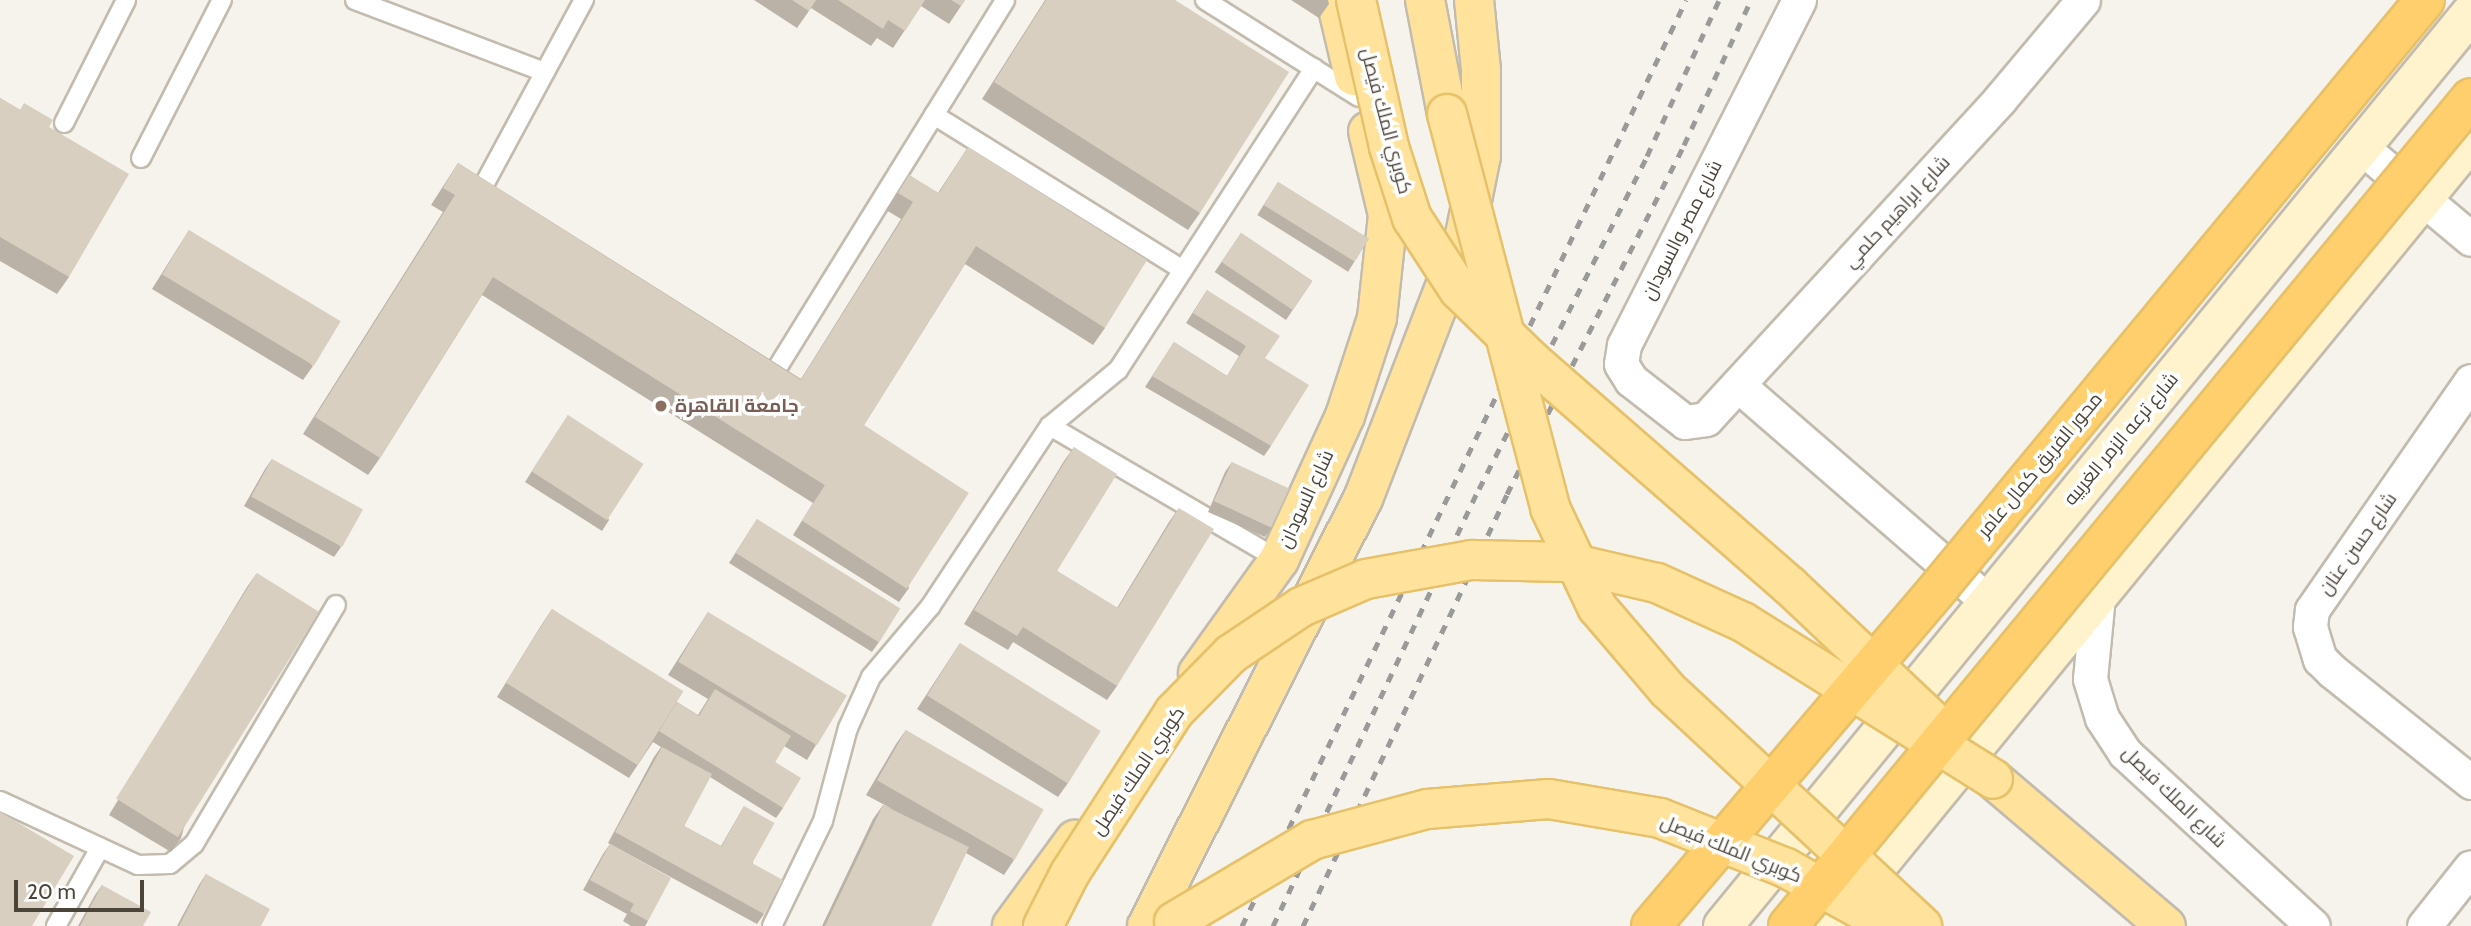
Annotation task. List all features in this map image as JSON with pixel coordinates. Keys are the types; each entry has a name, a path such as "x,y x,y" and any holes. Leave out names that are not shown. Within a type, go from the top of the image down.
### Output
{"highway":[{"name":"محور الفريق كمال عامر","path":"1651,926 1941,585 2425,0"},
{"path":"1787,926 2471,98"}],"main road":[{"name":"شارع السودان","path":"1012,926 1279,560 1345,416 1377,318 1388,215 1336,0"},
{"name":"كوبري الملك فيصل","path":"1356,0 1389,147 1412,218 1460,290 1532,361 1790,586 1993,779 2166,926"},
{"path":"1425,0 1447,114 1550,508 1597,607 1668,690 1922,926"},
{"path":"1147,926 1363,499 1465,235 1481,156 1481,70 1474,0"},
{"name":"شارع ترعه الزمر الغربيه","path":"1723,926 2471,13"},
{"path":"1833,920 2471,140"},
{"name":"كوبري الملك فيصل","path":"1043,926 1070,873 1174,712 1231,654 1301,607 1366,579 1472,560 1566,562 1657,583 1743,622 1993,779"},
{"name":"كوبري الملك فيصل","path":"1170,926 1312,840 1427,809 1549,799 1660,818 1786,868 1891,926"}],"street":[{"name":"شارع مصر والسودان","path":"1706,419 1692,423 1678,419 1631,380 1621,354 1799,0"},
{"name":"شارع ابراهيم حلمي","path":"1706,419 2000,99 2083,0"},
{"path":"2361,147 2471,239"},
{"name":"شارع حسن عنان","path":"2471,380 2312,610 2310,627 2320,659 2332,671 2471,782"},
{"path":"1738,385 1987,601"},
{"name":"شارع الملك فيصل","path":"2098,596 2090,679 2102,718 2125,753 2313,926"},
{"path":"2424,926 2471,867"}],"lane":[{"path":"64,123 126,0"},
{"path":"141,158 222,0"},
{"path":"355,0 545,72"},
{"path":"486,181 583,0"},
{"path":"779,365 1005,0"},
{"path":"1205,0 1359,97"},
{"path":"772,926 814,842 848,728 871,677 930,607 1050,426 1118,370 1314,68"},
{"path":"934,115 1184,270"},
{"path":"1050,426 1279,560"},
{"path":"0,801 100,848 146,866 170,864 184,856 336,605"},
{"path":"57,926 100,848"}],"building":[{"path":"792,0 816,0 809,11"},
{"path":"838,0 925,0 905,31 888,20 883,29"},
{"path":"951,0 965,0 961,6"},
{"path":"1046,0 1175,0 1289,72 1200,213 994,82"},
{"path":"0,98 20,110 24,103 53,120 49,127 129,174 69,277 0,237"},
{"path":"968,147 1147,260 1105,328 976,246 826,486 493,277 380,458 315,417 455,195 443,188 458,163 801,380 913,202 898,193 909,175 939,193"},
{"path":"1278,182 1369,239 1354,262 1264,205"},
{"path":"189,230 341,321 314,366 162,275"},
{"path":"1241,233 1312,281 1293,310 1221,262"},
{"path":"1207,290 1280,336 1265,358 1309,385 1271,446 1152,376 1174,342 1227,376 1246,346 1193,313"},
{"path":"568,415 643,464 607,520 532,471"},
{"path":"864,425 969,493 907,589 802,521"},
{"path":"1074,447 1117,474 1057,571 1118,608 1179,508 1214,529 1117,686 1023,627 1017,636 974,610"},
{"path":"272,459 363,509 342,547 251,497"},
{"path":"1232,462 1289,489 1271,528 1214,501"},
{"path":"757,519 900,609 879,642 736,553"},
{"path":"257,573 319,612 178,837 116,799"},
{"path":"552,609 683,691 637,765 506,683"},
{"path":"708,612 847,695 817,745 678,662"},
{"path":"960,643 1101,731 1068,784 927,696"},
{"path":"715,689 791,736 775,762 801,778 783,808 659,731 677,702 699,716"},
{"path":"906,730 1044,810 1015,860 877,780"},
{"path":"662,747 712,774 684,826 783,880 764,914 615,832"},
{"path":"883,805 969,847 931,926 825,926"},
{"path":"744,806 775,823 752,864 721,847"},
{"path":"0,812 74,856 32,926 0,926"},
{"path":"610,844 671,878 648,921 630,911 634,904 590,880"},
{"path":"206,874 270,909 261,926 179,926"},
{"path":"102,885 151,912 143,926 80,926"}],"railway":[{"path":"1242,926 1686,0"},
{"path":"1273,926 1479,489 1647,156 1719,0"},
{"path":"1303,926 1507,494 1684,145 1751,0"}],"place":[{"name":"جامعة القاهرة","path":"661,406"}]}
